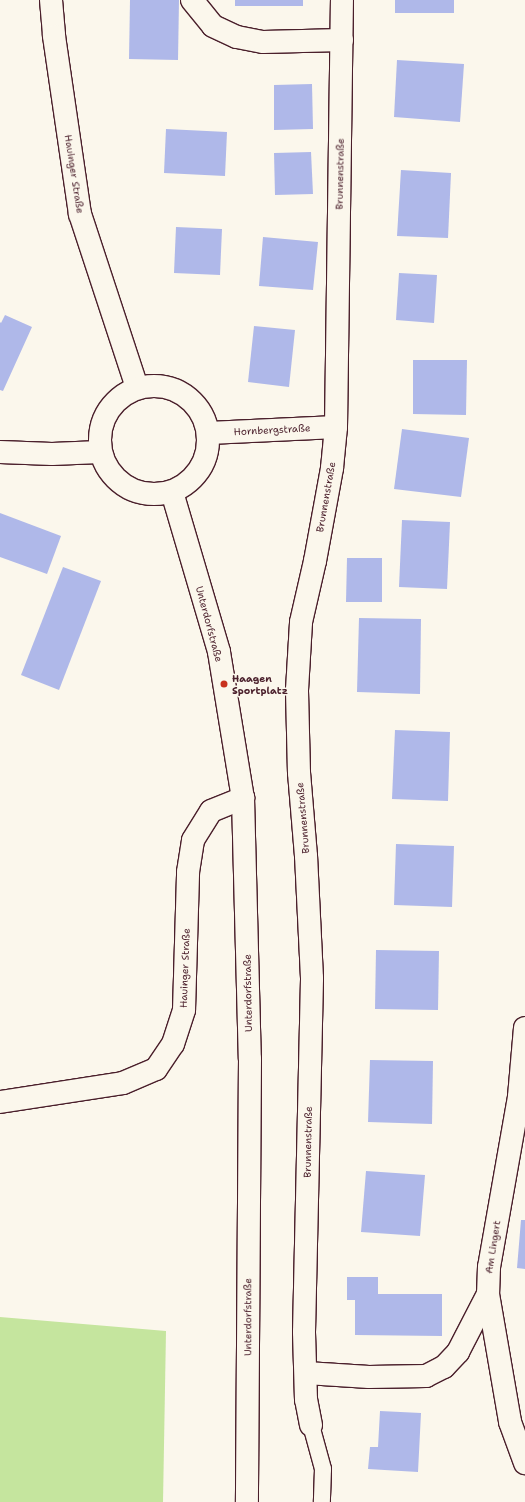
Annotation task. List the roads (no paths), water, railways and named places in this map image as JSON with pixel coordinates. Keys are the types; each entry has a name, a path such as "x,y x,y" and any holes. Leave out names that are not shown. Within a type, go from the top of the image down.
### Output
{"street":[{"name":"Hauinger Straße","path":"51,0 54,36 80,214 137,388"},
{"path":"192,0 213,26 237,37 263,42 342,40"},
{"name":"Brunnenstraße","path":"306,1374 304,1332 312,978 306,856 299,773 297,690 301,622 315,561 332,468 336,427 342,0"},
{"path":"161,385 184,393 201,410 209,433 206,458 193,479 172,492 149,495 127,488 110,473 100,452 101,425 114,402 137,388 161,385"},
{"name":"Hornbergstraße","path":"209,433 336,427"},
{"path":"0,452 52,454 100,452"},
{"name":"Unterdorfstraße","path":"172,492 219,652 243,798 250,1059 247,1502"},
{"name":"Hauinger Straße","path":"0,1102 123,1083 156,1069 173,1044 184,1010 188,872 193,840 211,811 243,798"},
{"name":"Am Lingert","path":"525,1028 519,1097 489,1267 488,1294 510,1422 525,1463"},
{"path":"311,1425 306,1400 306,1374 369,1378 426,1376 444,1367 458,1352 488,1294"}],"lane":[{"path":"311,1425 323,1469 322,1502"}],"place":[{"name":"Haagen Sportplatz","path":"224,684"}]}
